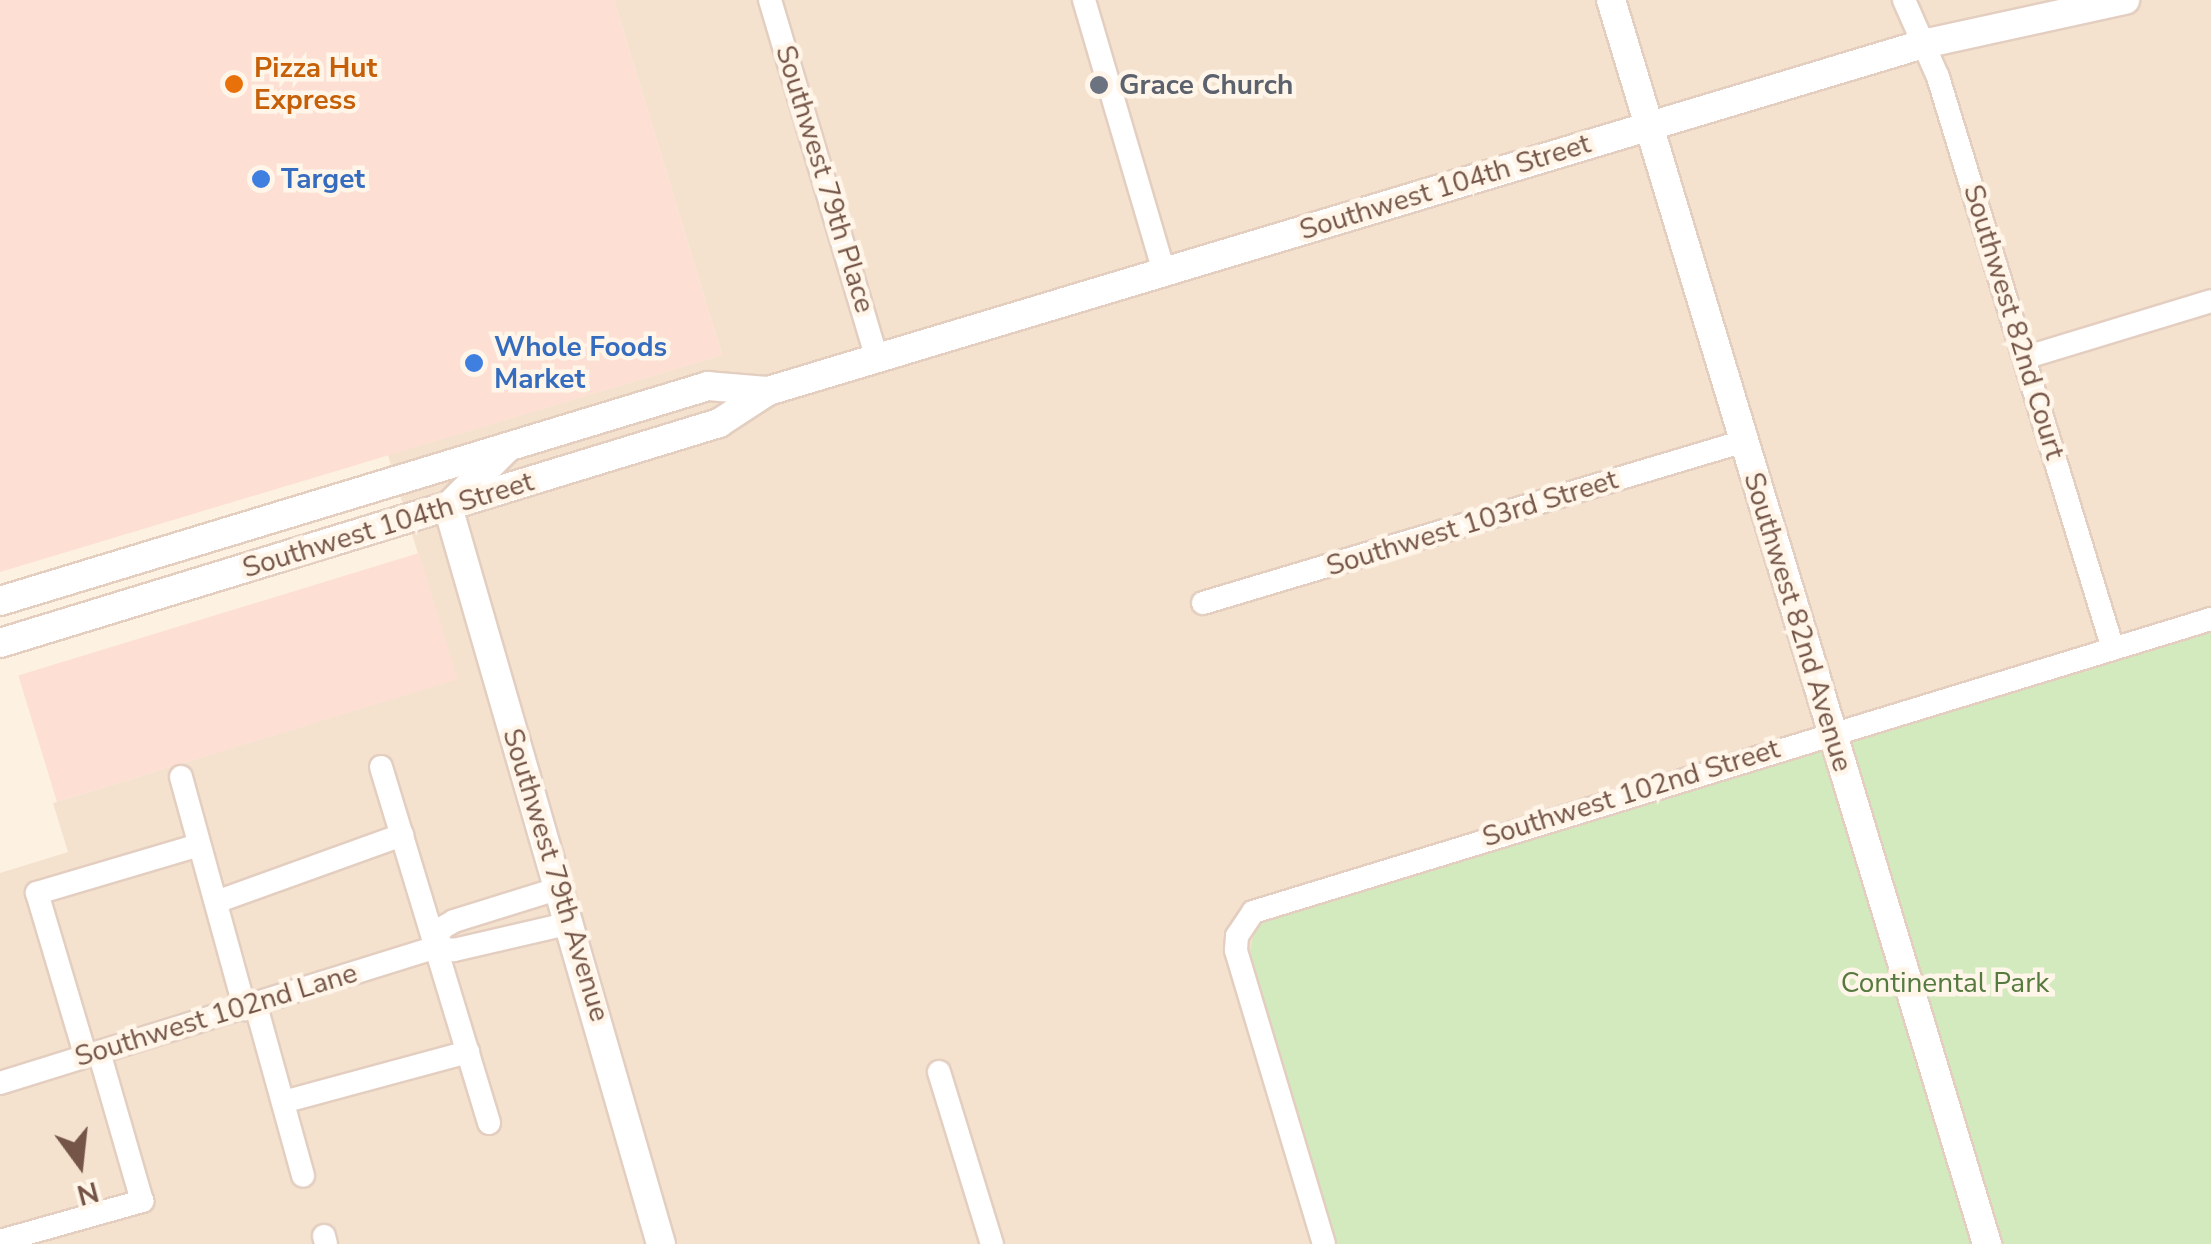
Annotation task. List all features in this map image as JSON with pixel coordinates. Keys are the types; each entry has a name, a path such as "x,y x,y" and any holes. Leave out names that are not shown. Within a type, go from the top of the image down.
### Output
{"street":[{"name":"Southwest 79th Place","path":"770,0 877,358"},
{"path":"1084,0 1164,272"},
{"name":"Southwest 82nd Avenue","path":"1610,0 1987,1244"},
{"name":"Southwest 82nd Court","path":"1904,0 1923,44 2026,357 2113,649"},
{"name":"Southwest 104th Street","path":"0,643 719,423 768,391 877,358 1923,44 2125,0"},
{"path":"2026,357 2211,301"},
{"name":"Southwest 104th Street","path":"0,601 708,386 768,391"},
{"name":"Southwest 103rd Street","path":"1203,603 1741,442"},
{"path":"448,508 506,449"},
{"name":"Southwest 79th Avenue","path":"448,508 661,1244"},
{"name":"Southwest 102nd Street","path":"1324,1244 1236,936 1260,908 1832,731 2211,619"},
{"path":"382,767 433,948 490,1123"},
{"path":"180,777 304,1176"},
{"path":"216,902 402,835"},
{"path":"0,1241 142,1201 38,893 200,845"},
{"name":"Southwest 102nd Lane","path":"433,948 442,928 454,922 560,888"},
{"name":"Southwest 102nd Lane","path":"1,1080 433,948 454,950 571,923"},
{"path":"283,1102 468,1052"},
{"path":"939,1072 992,1244"}],"shaded area":[{"path":"0,0 614,0 722,355 0,572"},
{"path":"614,0 2211,0 2211,629 1334,1244 0,1244 0,873 68,852 53,803 456,679 388,455 722,355"},
{"path":"419,553 458,679 57,802 18,676"}],"green space":[{"name":"Continental Park","path":"2211,629 2211,1244 1334,1244 1249,957 1254,932 1270,914"}],"place":[{"name":"Pizza Hut Express","path":"234,84"},
{"name":"Grace Church","path":"1099,85"},
{"name":"Target","path":"261,179"},
{"name":"Whole Foods Market","path":"474,363"}]}
